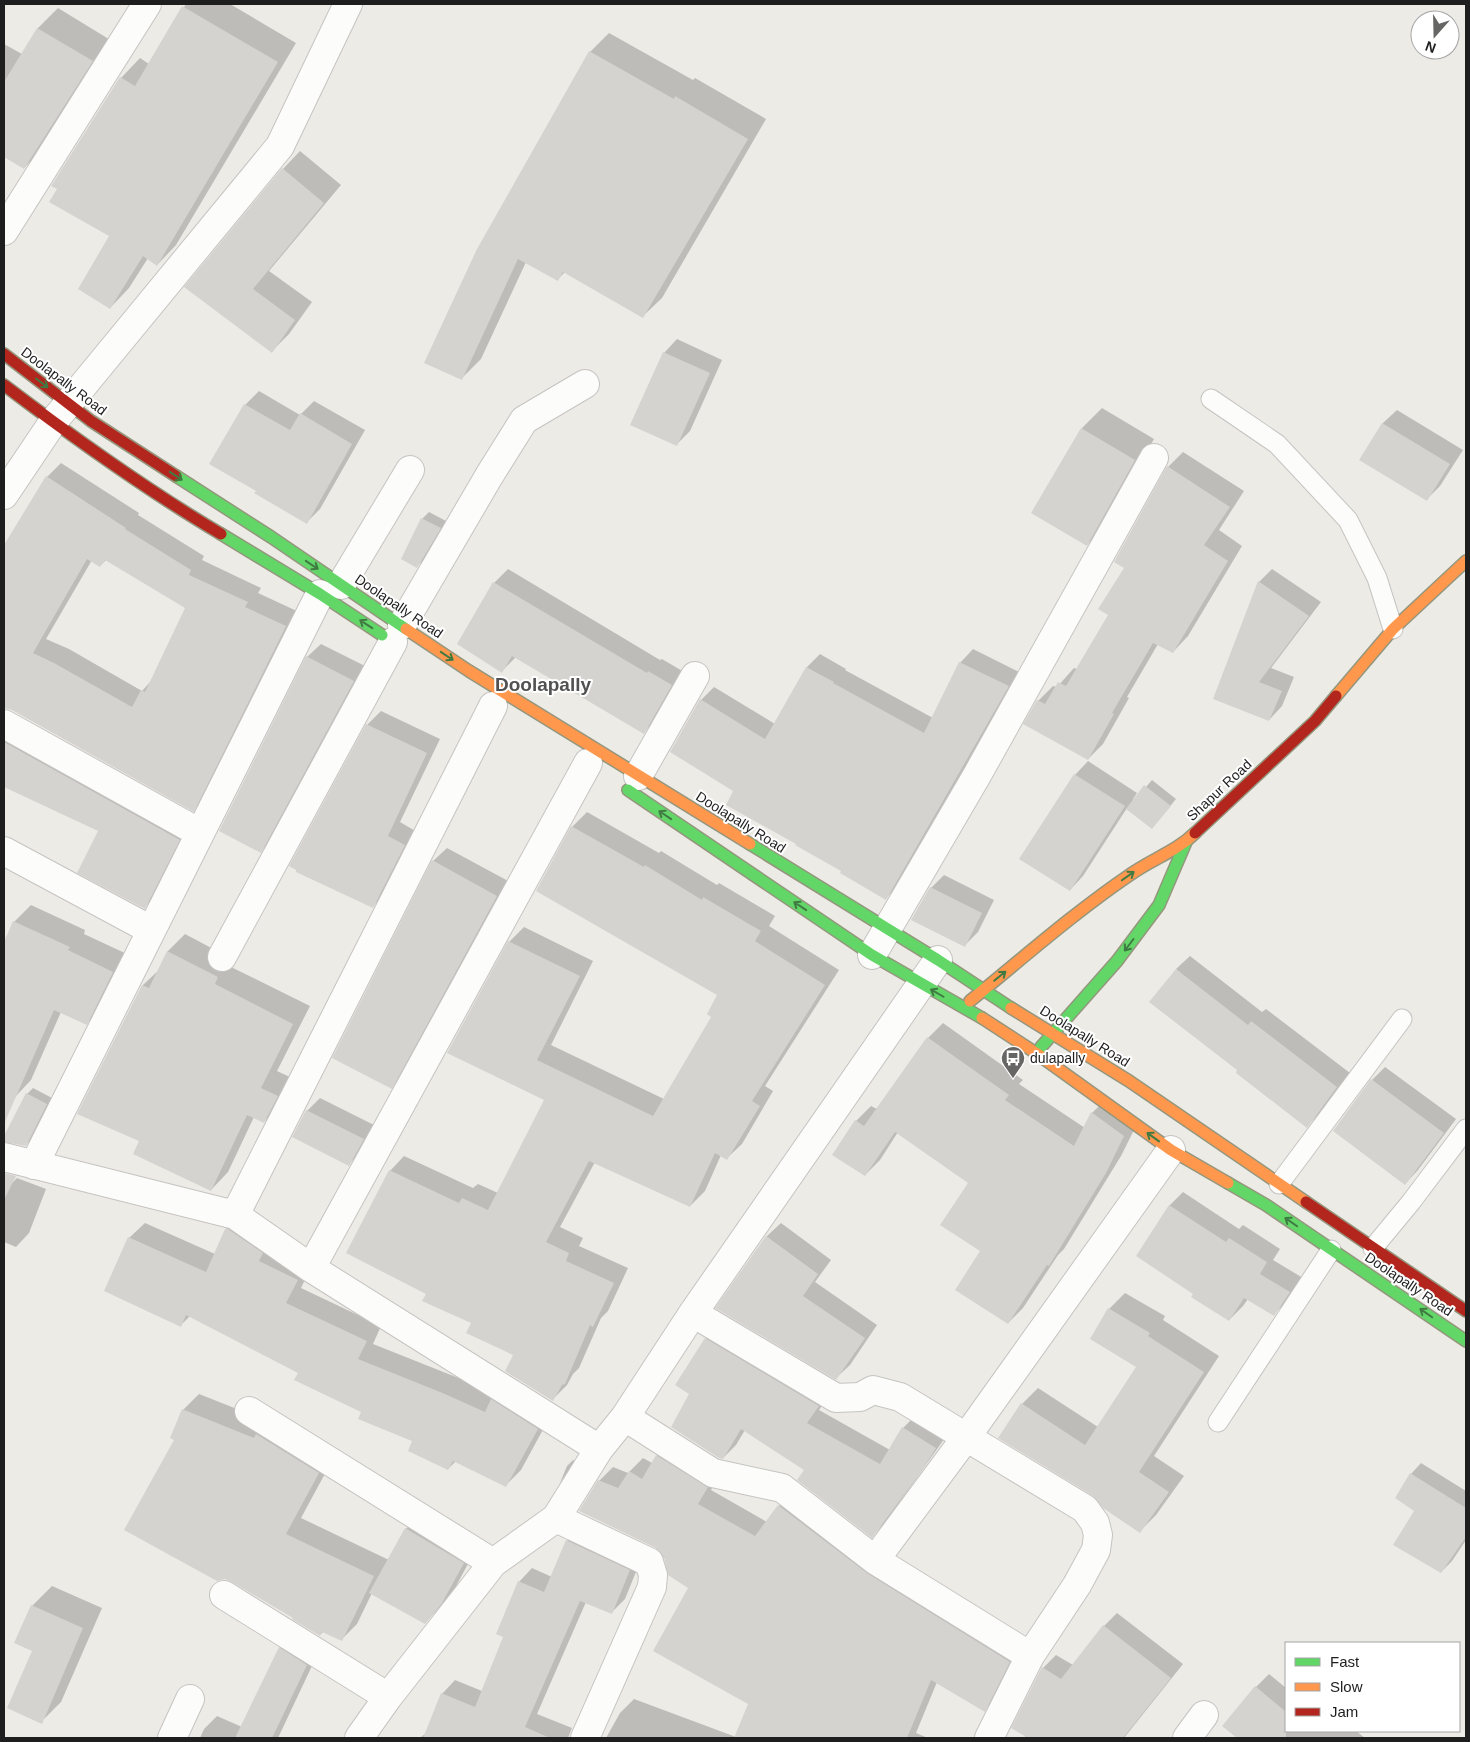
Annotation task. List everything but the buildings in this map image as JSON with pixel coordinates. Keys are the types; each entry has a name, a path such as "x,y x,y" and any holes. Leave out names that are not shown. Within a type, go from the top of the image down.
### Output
{"main road":[{"name":"Doolapally Road","path":"4,354 61,413 170,504 330,590 399,638 469,671 630,780 872,955 1036,1053 1171,1150 1266,1205 1466,1341"},
{"name":"Doolapally Road","path":"4,385 61,413 91,421 271,537 330,590 399,638"},
{"name":"Shapur Road","path":"963,1008 982,990 1132,873 1186,842 1314,721 1392,629 1466,561"},
{"name":"Doolapally Road","path":"630,780 938,960 982,990 1129,1081 1466,1311"},
{"path":"1036,1053 1117,961 1159,905 1186,842"}],"street":[{"path":"4,231 147,4"},
{"path":"4,495 61,413 280,146 348,4"},
{"path":"222,956 489,476 524,420 585,384"},
{"path":"872,955 976,778 1154,458"},
{"path":"34,1165 200,833 330,590 410,470"},
{"path":"630,780 695,676"},
{"path":"235,1215 493,706"},
{"path":"4,724 200,833"},
{"path":"311,1268 588,764"},
{"path":"4,851 151,930"},
{"path":"359,1738 388,1697 493,1563 556,1518 598,1449 625,1417 693,1313 938,960"},
{"path":"875,1560 1171,1150"},
{"path":"4,1157 235,1215 311,1268 598,1449"},
{"path":"693,1313 836,1398 860,1397 873,1390 900,1398 1085,1509 1095,1523 1098,1535 1096,1550 1077,1584 1030,1656 989,1738"},
{"path":"249,1412 493,1563"},
{"path":"625,1417 713,1473 782,1488 875,1560 1030,1656"},
{"path":"556,1518 649,1562 653,1575 652,1587 586,1738"},
{"path":"224,1595 388,1697"},
{"path":"172,1738 190,1699"},
{"path":"1187,1738 1204,1715"}],"lane":[{"path":"1211,399 1277,444 1348,520 1377,578 1392,629"},
{"path":"1279,1184 1402,1019"},
{"path":"1373,1248 1411,1202 1466,1129"},
{"path":"1218,1422 1331,1250"}],"traffic: fast":[{"path":"176,476 271,537 406,629"},
{"path":"221,534 320,594 382,635"},
{"path":"628,790 872,955 982,1018"},
{"path":"1041,1047 1117,961 1159,905 1186,842"},
{"path":"750,844 938,960 1011,1008"},
{"path":"1228,1183 1266,1205 1466,1341"}],"traffic: slow":[{"path":"1336,696 1393,629 1466,561"},
{"path":"406,629 469,671 750,844"},
{"path":"970,1001 1110,889 1180,845 1195,833"},
{"path":"1011,1008 1129,1081 1306,1202"},
{"path":"982,1018 1036,1053 1171,1150 1228,1183"}],"traffic: jam":[{"path":"4,354 91,421 176,476"},
{"path":"4,385 110,462 221,534"},
{"path":"1195,833 1315,721 1336,696"},
{"path":"1306,1202 1466,1311"}],"place":[{"name":"dulapally","path":"1013,1079"}],"district":[{"name":"Doolapally","path":"543,684"}]}
